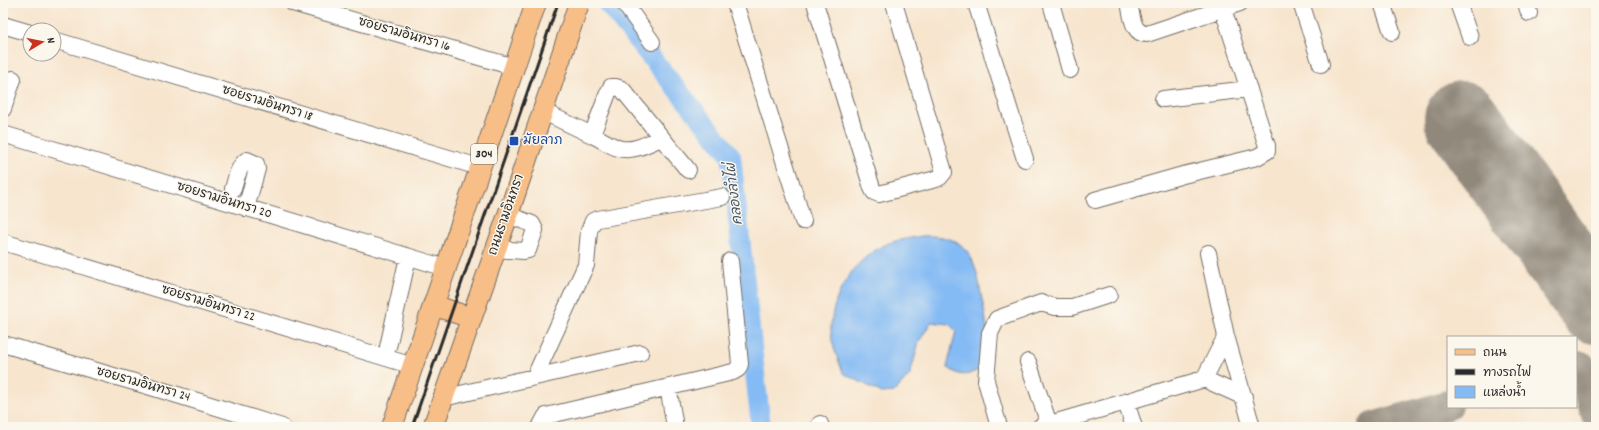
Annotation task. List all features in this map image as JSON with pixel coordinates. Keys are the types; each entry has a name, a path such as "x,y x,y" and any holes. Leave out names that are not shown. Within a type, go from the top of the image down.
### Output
{"main road":[{"name":"304","path":"392,427 479,167 536,3"},
{"name":"ถนนรามอินทรา","path":"433,427 508,215 579,3"},
{"path":"433,305 471,318"}],"street":[{"name":"ซอยรามอินทรา 16","path":"293,3 514,67"},
{"path":"624,3 652,42"},
{"path":"736,3 803,221"},
{"path":"815,3 872,188 874,192 879,194 936,179 944,172 944,167 894,3"},
{"path":"976,3 1025,159"},
{"path":"1051,3 1070,70"},
{"path":"1129,3 1135,27 1138,32 1142,34 1147,34 1222,6 1240,3"},
{"path":"1301,3 1321,64"},
{"path":"1382,3 1392,32"},
{"path":"1458,3 1470,37"},
{"path":"1096,200 1182,175 1257,157 1266,151 1266,146 1249,89 1222,6"},
{"path":"3,25 22,31"},
{"name":"ซอยรามอินทรา 18","path":"62,42 479,167"},
{"path":"3,109 13,79"},
{"path":"592,135 608,92 611,88 616,87 622,89 688,170"},
{"path":"1163,99 1249,89"},
{"path":"542,111 619,148 634,148 662,138"},
{"name":"ซอยรามอินทรา 20","path":"3,134 446,268"},
{"path":"233,189 243,162 247,160 256,164 257,169 246,208"},
{"path":"535,376 586,265 590,231 593,221 722,197"},
{"path":"495,249 528,250 534,230 532,224 508,215"},
{"name":"ซอยรามอินทรา 22","path":"3,242 413,366"},
{"path":"1208,253 1226,336 1252,427"},
{"path":"388,347 408,257"},
{"path":"540,427 546,416 668,386 733,372 738,369 740,364 730,261"},
{"path":"999,427 986,381 990,334 997,319 1041,303 1055,307 1072,307 1109,296"},
{"path":"1204,379 1226,336"},
{"name":"ซอยรามอินทรา 24","path":"3,344 282,427"},
{"path":"443,398 640,353"},
{"path":"1028,362 1044,426 1204,379 1244,397"},
{"path":"668,386 674,421"},
{"path":"1126,402 1134,427"}],"water":[{"path":"922,236 937,236 958,243 966,250 971,258 979,280 987,328 981,369 964,375 956,373 947,367 956,331 949,324 931,322 919,342 910,375 894,392 882,393 843,373 835,350 831,332 833,313 842,287 858,264 868,255 892,242"}],"waterway":[{"name":"คลองลำไผ่","path":"607,3 731,156 761,427"}],"taxiway":[{"path":"1577,368 1581,366 1596,416"},
{"path":"1373,427 1447,405"}],"runway":[{"path":"1462,119 1596,306"}],"railway":[{"path":"412,427 558,3"}],"place":[{"name":"มัยลาภ","path":"514,141"}]}
